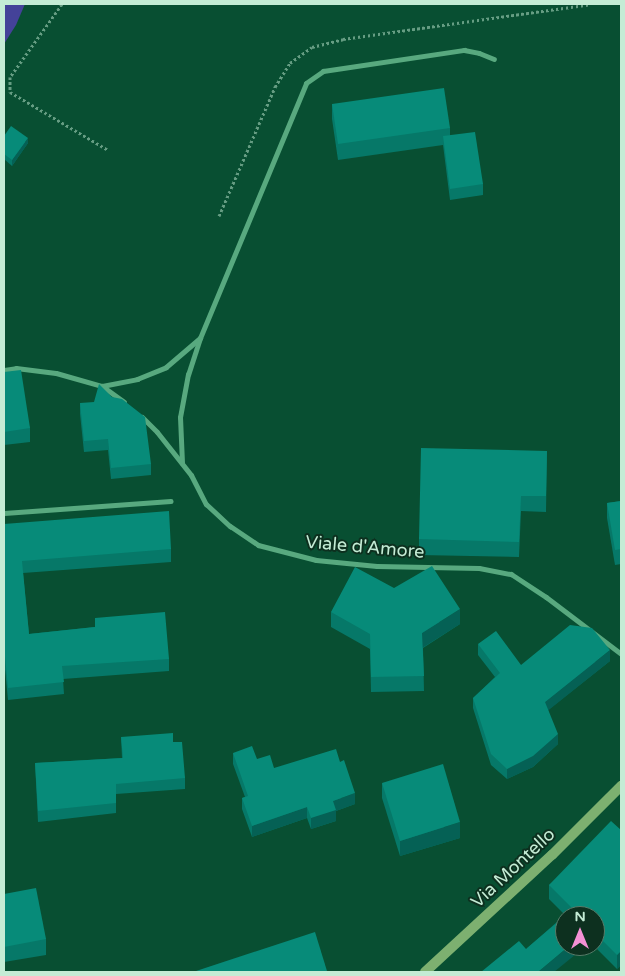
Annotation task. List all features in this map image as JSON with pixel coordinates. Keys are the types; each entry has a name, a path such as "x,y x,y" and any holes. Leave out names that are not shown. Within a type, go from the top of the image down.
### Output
{"street":[{"path":"182,464 180,417 188,374 200,338 306,82 323,71 454,52 479,52 494,59"},
{"path":"102,386 137,379 166,367 200,338"},
{"path":"4,370 16,368 56,373 102,386 129,406"},
{"name":"Viale d'Amore","path":"136,412 157,432 191,475 206,504 230,526 258,545 316,560 377,566 479,568 511,574 546,597 621,654"},
{"path":"4,513 172,501"},
{"name":"Via Montello","path":"425,972 552,855 621,786"}],"path":[{"path":"62,4 10,77 10,92 108,150"}],"shaded area":[{"path":"4,4 25,4 16,25 4,44"}],"building":[{"path":"444,88 450,128 338,144 332,104"},
{"path":"11,126 28,138 12,160 4,154 4,136"},
{"path":"475,132 483,184 450,189 443,136"},
{"path":"21,370 30,428 4,432 4,372"},
{"path":"99,384 112,397 122,399 145,417 151,464 111,468 108,439 84,441 80,403 94,402"},
{"path":"421,448 547,451 546,496 521,496 519,542 419,539"},
{"path":"621,501 621,549 615,550 607,503"},
{"path":"169,511 171,549 22,561 29,634 95,627 95,618 165,612 169,659 62,666 64,682 8,688 4,646 4,524"},
{"path":"432,566 460,609 422,633 424,676 371,677 370,634 331,612 355,567 394,588"},
{"path":"570,625 592,628 610,650 545,702 558,734 533,756 507,769 491,754 473,698 500,673 478,644 496,631 521,665"},
{"path":"173,733 173,742 182,742 185,778 116,784 116,803 38,811 35,763 123,758 121,737"},
{"path":"252,746 257,759 270,755 274,768 336,749 340,762 344,760 355,793 333,801 336,810 311,818 307,807 252,826 242,798 248,796 233,753"},
{"path":"443,764 460,822 400,841 382,783"},
{"path":"611,821 621,830 621,951 617,955 605,943 605,906 570,906 549,885"},
{"path":"36,888 46,939 4,947 4,894"},
{"path":"555,924 555,956 557,956 538,972 481,972 519,941 526,949"},
{"path":"315,932 327,971 324,972 193,972"}]}
